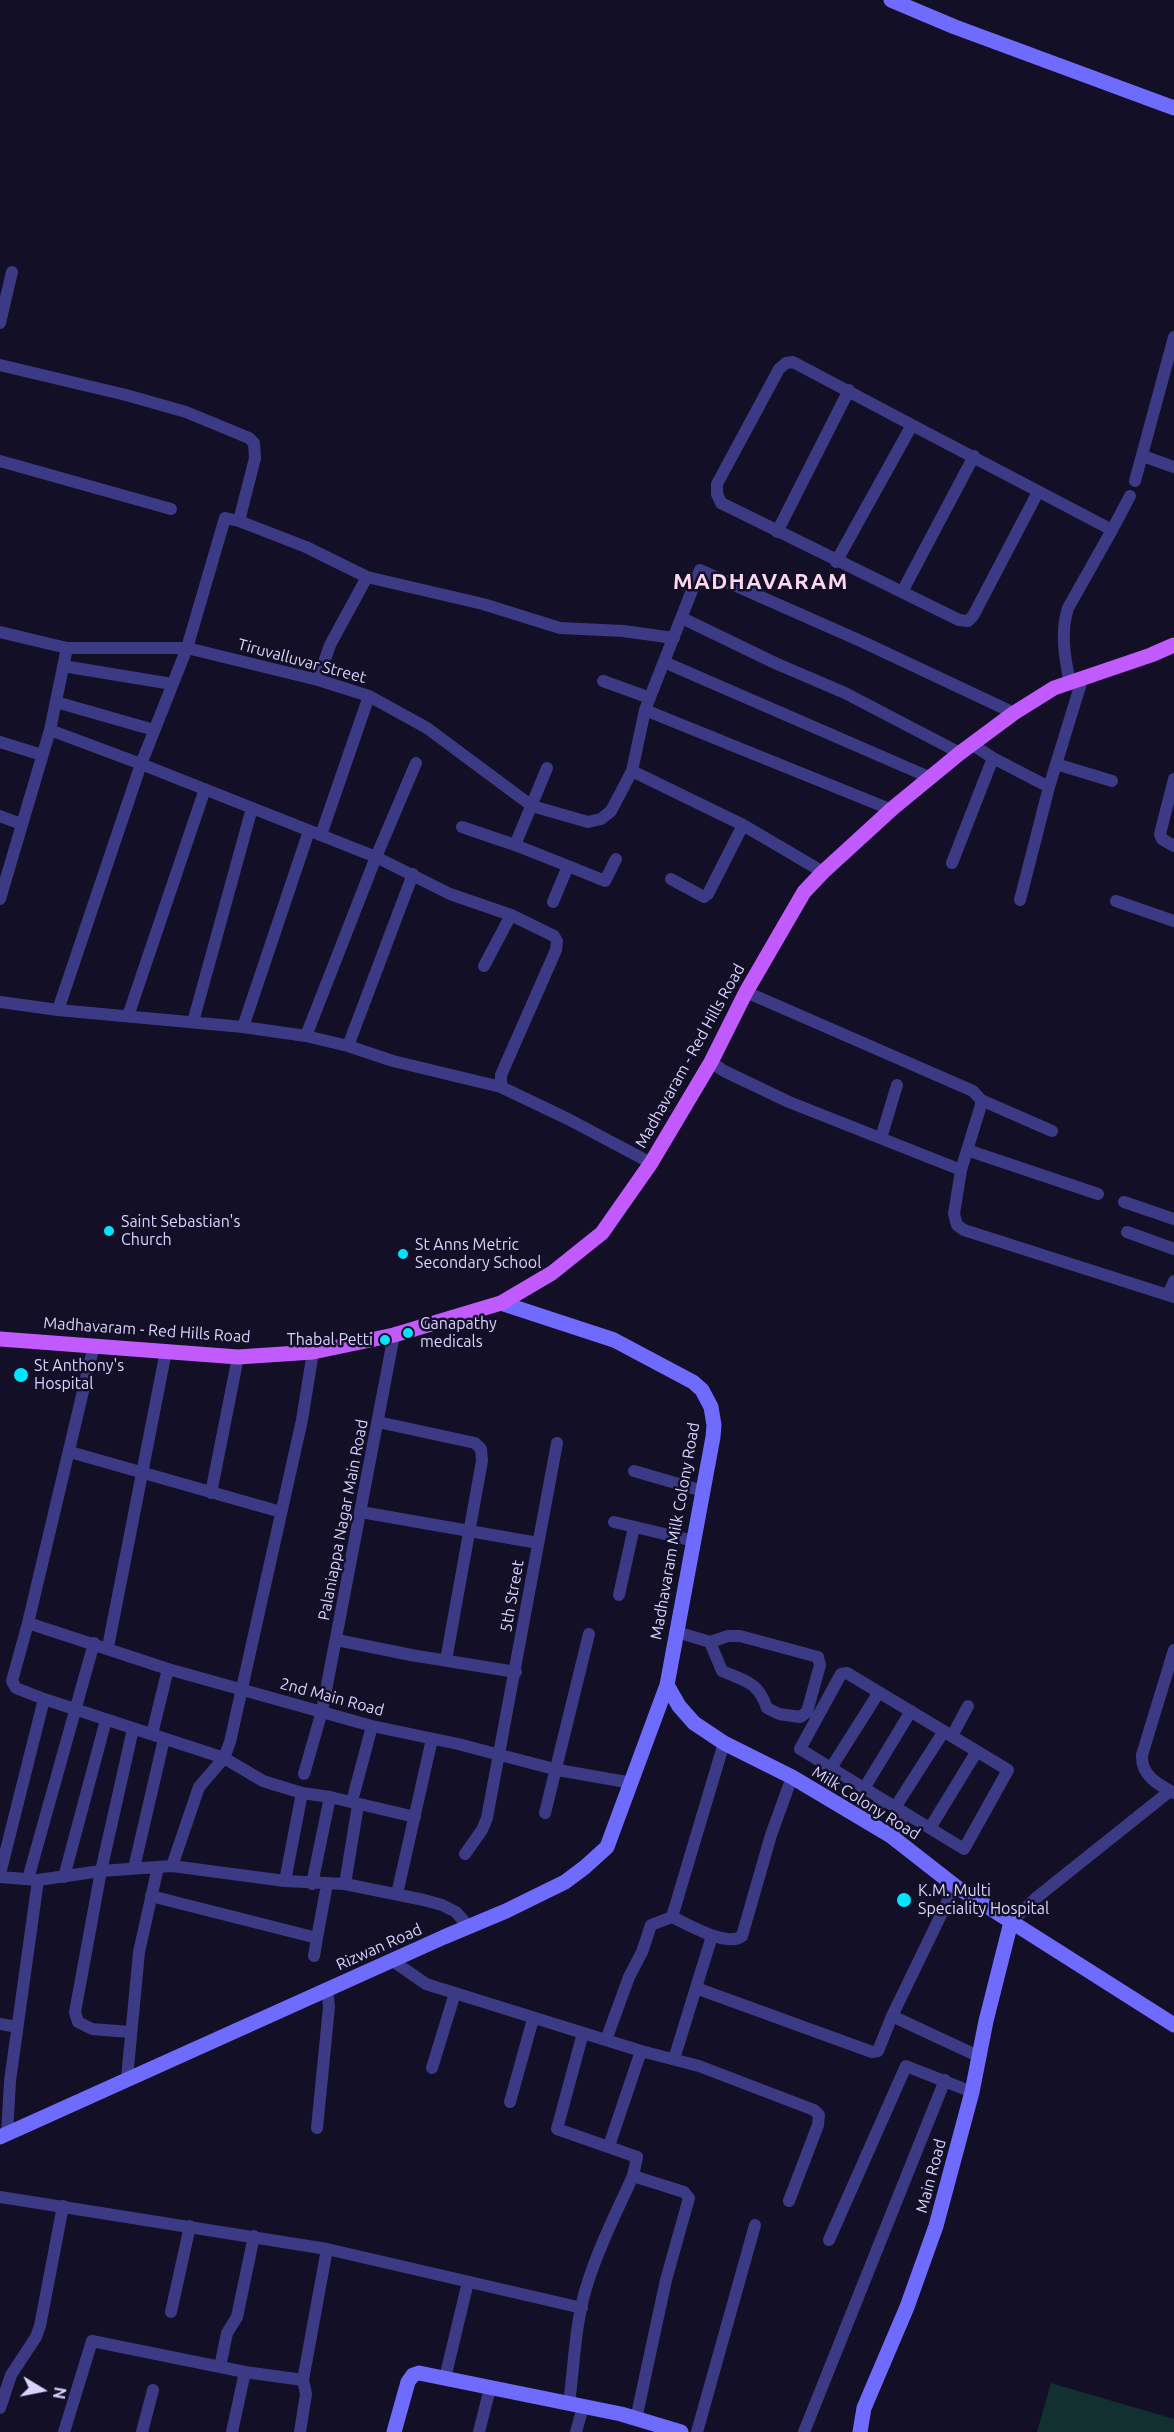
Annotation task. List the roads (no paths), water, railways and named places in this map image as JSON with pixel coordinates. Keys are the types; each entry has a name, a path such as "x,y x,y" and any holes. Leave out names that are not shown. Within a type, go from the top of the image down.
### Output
{"main road":[{"name":"Madhavaram - Red Hills Road","path":"0,1339 238,1357 314,1352 394,1335 501,1303 552,1273 602,1233 651,1162 711,1062 746,992 804,892 823,872 892,810 1014,713 1054,688 1174,645"}],"street":[{"path":"891,0 955,27 1174,108"},
{"path":"0,323 12,272"},
{"path":"1135,481 1174,336"},
{"path":"1038,492 973,616 968,621 959,620 836,562 722,503 717,494 717,484 779,369 786,363 793,362 1112,530"},
{"path":"0,365 126,394 186,412 243,434 254,443 256,450 239,521"},
{"path":"777,532 849,390"},
{"path":"836,562 912,425"},
{"path":"902,592 974,456"},
{"path":"1143,456 1174,466"},
{"path":"0,461 171,509"},
{"path":"1020,900 1076,682 1064,649 1065,618 1068,608 1130,496"},
{"path":"58,1010 141,764 187,648 225,518 239,521 306,547 367,577 483,604 560,628 623,631 674,638"},
{"path":"823,872 743,825 632,771 648,704 700,570 1014,713"},
{"path":"318,680 330,645 367,577"},
{"path":"682,618 775,663 966,749 993,758 1049,787"},
{"name":"Tiruvalluvar Street","path":"0,632 67,648 187,648 318,680 369,696 427,728 532,806 588,822 601,819 611,811 632,771"},
{"path":"0,899 50,730 67,648"},
{"path":"664,662 931,778"},
{"path":"63,666 172,684"},
{"path":"603,681 648,704 892,810"},
{"path":"243,1027 369,696"},
{"path":"56,702 154,730"},
{"path":"50,730 376,857 450,894 511,915 549,932 557,941 556,951 501,1076 501,1087"},
{"path":"0,742 42,755"},
{"path":"952,863 993,758"},
{"path":"306,1036 376,857 416,763"},
{"path":"1056,764 1112,781"},
{"path":"515,845 547,768"},
{"path":"1174,779 1160,834 1161,839 1174,846"},
{"path":"128,1016 205,789"},
{"path":"193,1022 252,808"},
{"path":"0,816 21,824"},
{"path":"671,879 704,897 708,894 743,825"},
{"path":"462,827 515,845 605,881 616,859"},
{"path":"553,902 568,866"},
{"path":"348,1046 412,874"},
{"path":"1116,901 1174,921"},
{"path":"484,966 511,915"},
{"path":"746,992 966,1087 974,1091 981,1100 1052,1131"},
{"path":"0,1002 58,1010 243,1027 306,1036 348,1046 403,1063 501,1087 651,1162"},
{"path":"711,1062 724,1071 789,1102 961,1170"},
{"path":"881,1138 897,1084"},
{"path":"981,1100 961,1170 954,1214 957,1225 964,1230 1171,1296 1174,1281"},
{"path":"967,1150 1098,1194"},
{"path":"1124,1202 1174,1219"},
{"path":"1127,1232 1174,1249"},
{"name":"Madhavaram Milk Colony Road","path":"501,1303 614,1340 693,1382 702,1390 711,1407 714,1425 667,1686"},
{"name":"Palaniappa Nagar Main Road","path":"304,1774 322,1711 337,1640 394,1335"},
{"path":"94,1345 13,1684 16,1688 44,1699 224,1758 257,1779 302,1793 356,1799 415,1817"},
{"path":"108,1647 166,1351"},
{"path":"172,1866 198,1787 224,1758 230,1742 240,1689 302,1420 314,1352"},
{"path":"211,1493 238,1357"},
{"path":"378,1422 475,1443 481,1449 482,1461 446,1660"},
{"name":"5th Street","path":"465,1854 485,1824 516,1672 557,1443"},
{"path":"70,1452 281,1512"},
{"path":"634,1471 703,1491"},
{"path":"361,1512 538,1543"},
{"path":"614,1522 694,1540"},
{"path":"619,1595 634,1527"},
{"name":"2nd Main Road","path":"28,1623 108,1647 168,1669 372,1726 499,1754 558,1770 632,1783"},
{"path":"677,1632 710,1642 728,1636 740,1636 818,1658 820,1665 807,1712 800,1717 779,1714 767,1708 762,1693 748,1682 722,1671 710,1642"},
{"path":"545,1813 558,1770 589,1634"},
{"path":"337,1640 516,1672"},
{"path":"4,2136 33,1880 94,1643"},
{"path":"1011,1922 1036,1898 1172,1792 1148,1776 1142,1766 1142,1755 1174,1650"},
{"path":"134,1868 168,1669"},
{"path":"847,1673 879,1692 1008,1770 964,1849 866,1787 800,1749 841,1674 847,1673"},
{"name":"Milk Colony Road","path":"667,1686 679,1706 694,1723 724,1743 792,1778 891,1836 955,1886 1174,2025"},
{"name":"Rizwan Road","path":"4,2136 127,2078 506,1911 565,1882 596,1858 606,1847 667,1686"},
{"path":"831,1768 879,1692"},
{"path":"44,1699 0,1875 33,1880 101,1871 172,1866 312,1884 345,1884 442,1905 456,1912 468,1926"},
{"path":"891,1836 901,1810 968,1706"},
{"path":"866,1787 911,1711"},
{"path":"64,1877 106,1720"},
{"path":"345,1884 356,1799 372,1726"},
{"path":"130,2032 92,2029 82,2025 76,2019 101,1871 133,1729"},
{"path":"397,1894 432,1739"},
{"path":"672,1917 724,1743"},
{"path":"930,1828 977,1751"},
{"path":"606,2040 651,1925 672,1917 712,1936 733,1940 742,1936 771,1835 792,1778"},
{"path":"285,1881 302,1793"},
{"path":"312,1884 330,1797"},
{"path":"867,1823 882,1799"},
{"path":"127,2078 140,1952 158,1867"},
{"path":"314,1956 327,1884"},
{"path":"696,1988 875,2053 879,2049 892,2016 955,1886"},
{"path":"151,1896 317,1938"},
{"name":"Main Road","path":"860,2432 864,2408 907,2307 936,2226 972,2092 986,2021 1011,1922"},
{"path":"674,2059 712,1936"},
{"path":"393,1961 415,1978 454,1993 533,2019 714,2071 817,2113 820,2120 789,2201"},
{"path":"317,2128 329,2007 327,1989"},
{"path":"432,2068 454,1993"},
{"path":"892,2016 980,2057"},
{"path":"510,2102 533,2019"},
{"path":"0,2024 17,2027"},
{"path":"576,2432 582,2308 600,2248 633,2176 637,2158 609,2146 559,2131 556,2126 583,2033"},
{"path":"609,2146 641,2051"},
{"path":"829,2240 906,2066 972,2092"},
{"path":"804,2432 945,2080"},
{"path":"633,2176 684,2192 689,2198 666,2280 640,2424"},
{"path":"0,2197 327,2249 582,2308"},
{"path":"0,2408 11,2375 36,2337 40,2326 63,2206"},
{"path":"698,2432 755,2224"},
{"path":"171,2312 190,2226"},
{"path":"220,2367 227,2333 237,2317 254,2236"},
{"path":"300,2432 306,2394 303,2380 327,2249"},
{"path":"445,2378 468,2282"},
{"path":"64,2432 92,2341 245,2372 303,2380"},
{"path":"232,2432 245,2372"},
{"path":"394,2432 408,2382 413,2375 419,2373 576,2405 640,2424 681,2432"},
{"path":"479,2432 490,2388"},
{"path":"142,2432 153,2390"}],"place":[{"name":"Saint Sebastian's Church","path":"109,1231"},
{"name":"St Anns Metric Secondary School","path":"403,1254"},
{"name":"Ganapathy medicals","path":"408,1333"},
{"name":"Thabal Petti","path":"385,1340"},
{"name":"St Anthony's Hospital","path":"21,1375"},
{"name":"K.M. Multi Speciality Hospital","path":"904,1900"}],"district":[{"name":"MADHAVARAM","path":"761,582"}]}
